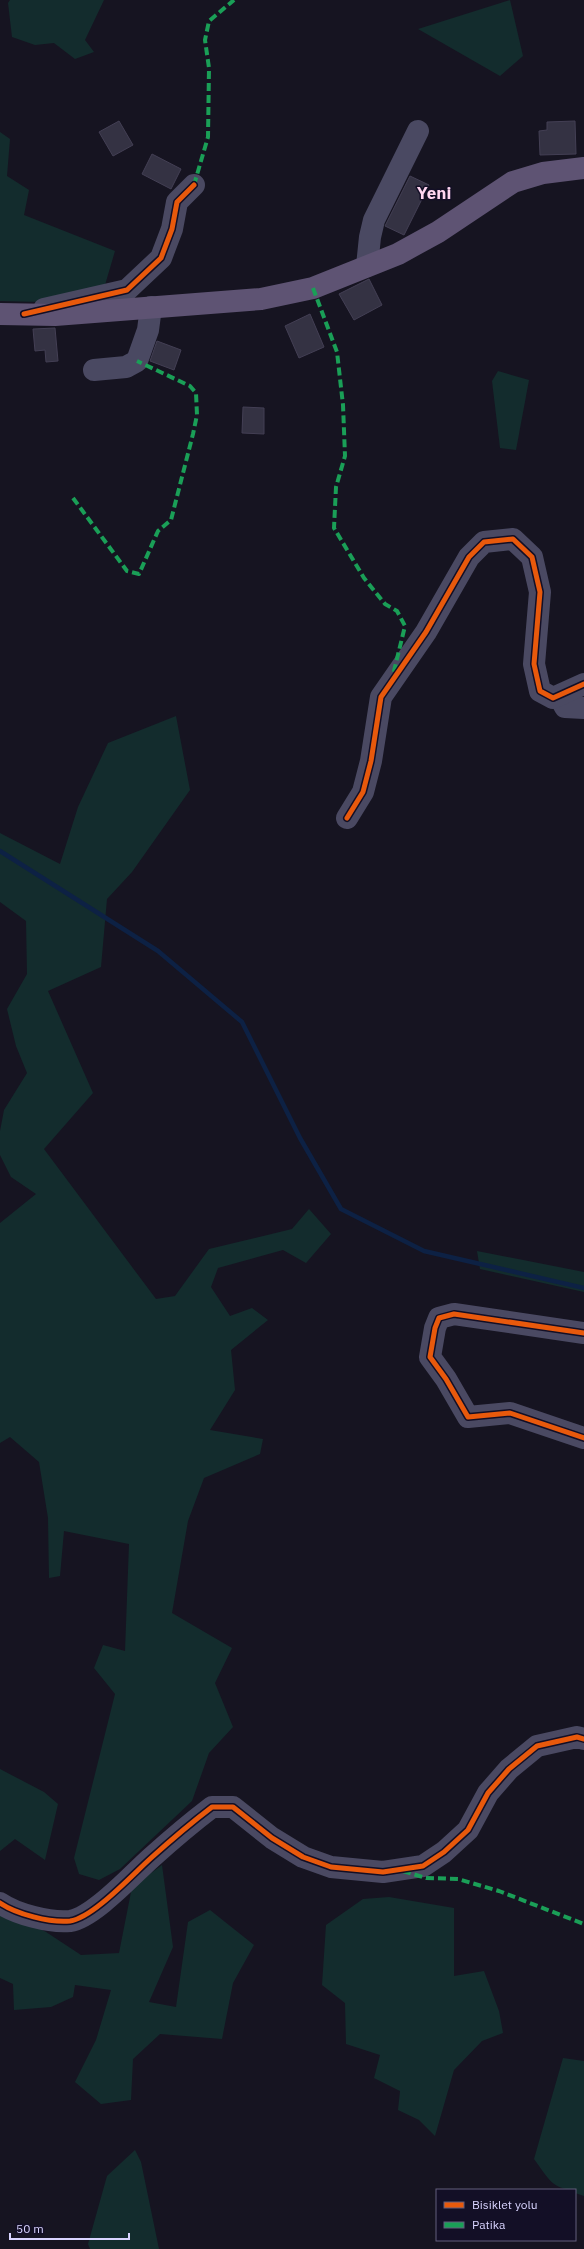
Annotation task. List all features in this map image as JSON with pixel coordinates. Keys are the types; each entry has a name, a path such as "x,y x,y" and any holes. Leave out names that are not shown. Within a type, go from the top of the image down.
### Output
{"main road":[{"path":"0,314 55,315 261,299 312,288 398,254 438,232 513,182 542,173 584,168"}],"street":[{"path":"367,266 370,237 374,220 418,131"},
{"path":"24,314 127,290 161,258 172,229 177,202 194,185"},
{"path":"94,370 126,367 137,361 148,330 151,307"},
{"path":"347,818 363,792 371,761 381,697 426,632 469,557 484,542 513,539 532,557 540,592 534,664 540,691 553,698 584,684"},
{"path":"559,696 565,707 584,708"},
{"path":"584,1333 454,1314 439,1318 435,1328 430,1357 446,1379 468,1417 510,1413 584,1438"},
{"path":"0,1903 39,1919 71,1921 93,1909 108,1898 126,1879 212,1807 233,1807 272,1838 303,1857 331,1867 383,1872 423,1866 444,1852 468,1830 488,1793 509,1769 537,1746 577,1737 584,1739"}],"green space":[{"path":"10,0 104,0 85,40 94,52 75,59 54,43 35,45 12,37 8,3"},
{"path":"510,0 523,56 500,76 418,29"},
{"path":"0,132 10,139 7,176 29,190 24,215 115,251 105,285 41,302 0,301"},
{"path":"498,371 529,380 516,450 500,448 492,381"},
{"path":"176,716 190,790 132,872 107,899 101,967 48,991 93,1093 44,1149 156,1299 175,1296 209,1249 292,1229 309,1209 331,1234 306,1263 283,1250 218,1268 211,1287 230,1316 252,1308 268,1320 231,1350 235,1390 210,1430 263,1439 260,1454 204,1478 188,1521 172,1613 232,1648 215,1683 233,1727 209,1753 192,1801 120,1869 99,1880 79,1874 74,1858 115,1694 94,1668 103,1645 125,1651 129,1544 64,1531 60,1576 49,1578 48,1518 39,1462 10,1437 0,1443 0,1223 36,1194 11,1177 0,1155 0,1131 4,1110 27,1073 16,1046 7,1009 27,974 26,921 0,902 0,833 60,864 78,807 108,743"},
{"path":"477,1251 584,1272 584,1292 480,1269"},
{"path":"0,1769 44,1792 58,1804 45,1860 15,1839 0,1851"},
{"path":"162,1865 173,1947 149,2002 176,2007 188,1922 210,1910 254,1945 233,1983 222,2039 160,2034 133,2059 131,2100 101,2104 75,2082 96,2040 111,1990 75,1985 73,1997 51,2007 14,2010 13,1984 0,1978 0,1909 46,1932 81,1955 119,1953 132,1887"},
{"path":"389,1897 454,1908 454,1976 484,1971 499,2011 503,2033 482,2041 454,2070 435,2136 419,2120 398,2110 400,2091 374,2078 380,2055 346,2044 345,2003 322,1985 326,1925 363,1899"},
{"path":"563,2058 584,2061 584,2196 576,2193 576,2189 561,2188 555,2185 534,2159"},
{"path":"135,2150 141,2162 159,2249 90,2249 88,2244 107,2176"}],"building":[{"path":"119,121 133,145 113,156 99,132"},
{"path":"575,121 576,154 540,155 539,131 547,130 547,122"},
{"path":"152,154 181,169 171,189 142,174"},
{"path":"410,176 429,185 404,235 385,226"},
{"path":"369,279 382,305 354,320 339,294"},
{"path":"310,314 324,347 299,358 285,326"},
{"path":"55,328 58,361 46,362 45,350 35,351 33,329"},
{"path":"157,341 181,350 174,370 150,361"},
{"path":"243,407 264,408 264,434 242,433"}],"waterway":[{"path":"0,851 158,951 242,1022 300,1138 341,1209 424,1251 584,1288"}],"marked path":[{"path":"194,185 208,137 209,68 205,40 209,21 234,0"},
{"path":"313,288 337,352 343,405 345,456 336,487 334,528 364,578 385,604 397,611 405,626 393,675"},
{"path":"73,498 127,571 139,574 158,531 171,520 197,415 196,393 190,386 137,361"},
{"path":"403,1871 426,1878 458,1879 499,1891 584,1924"}],"cycle path":[{"path":"24,314 127,290 161,258 172,229 177,202 194,185"},
{"path":"347,818 363,792 371,761 381,697 426,632 469,557 484,542 513,539 532,557 540,592 534,664 540,691 553,698 584,684"},
{"path":"584,1333 454,1314 439,1318 435,1328 430,1357 446,1379 468,1417 510,1413 584,1438"},
{"path":"0,1903 15,1911 53,1921 70,1921 79,1918 101,1904 151,1858 212,1807 233,1807 272,1838 303,1857 331,1867 383,1872 423,1866 444,1852 468,1830 488,1793 509,1769 537,1746 577,1737 584,1739"}],"district":[{"name":"Yeni","path":"434,193"}]}
